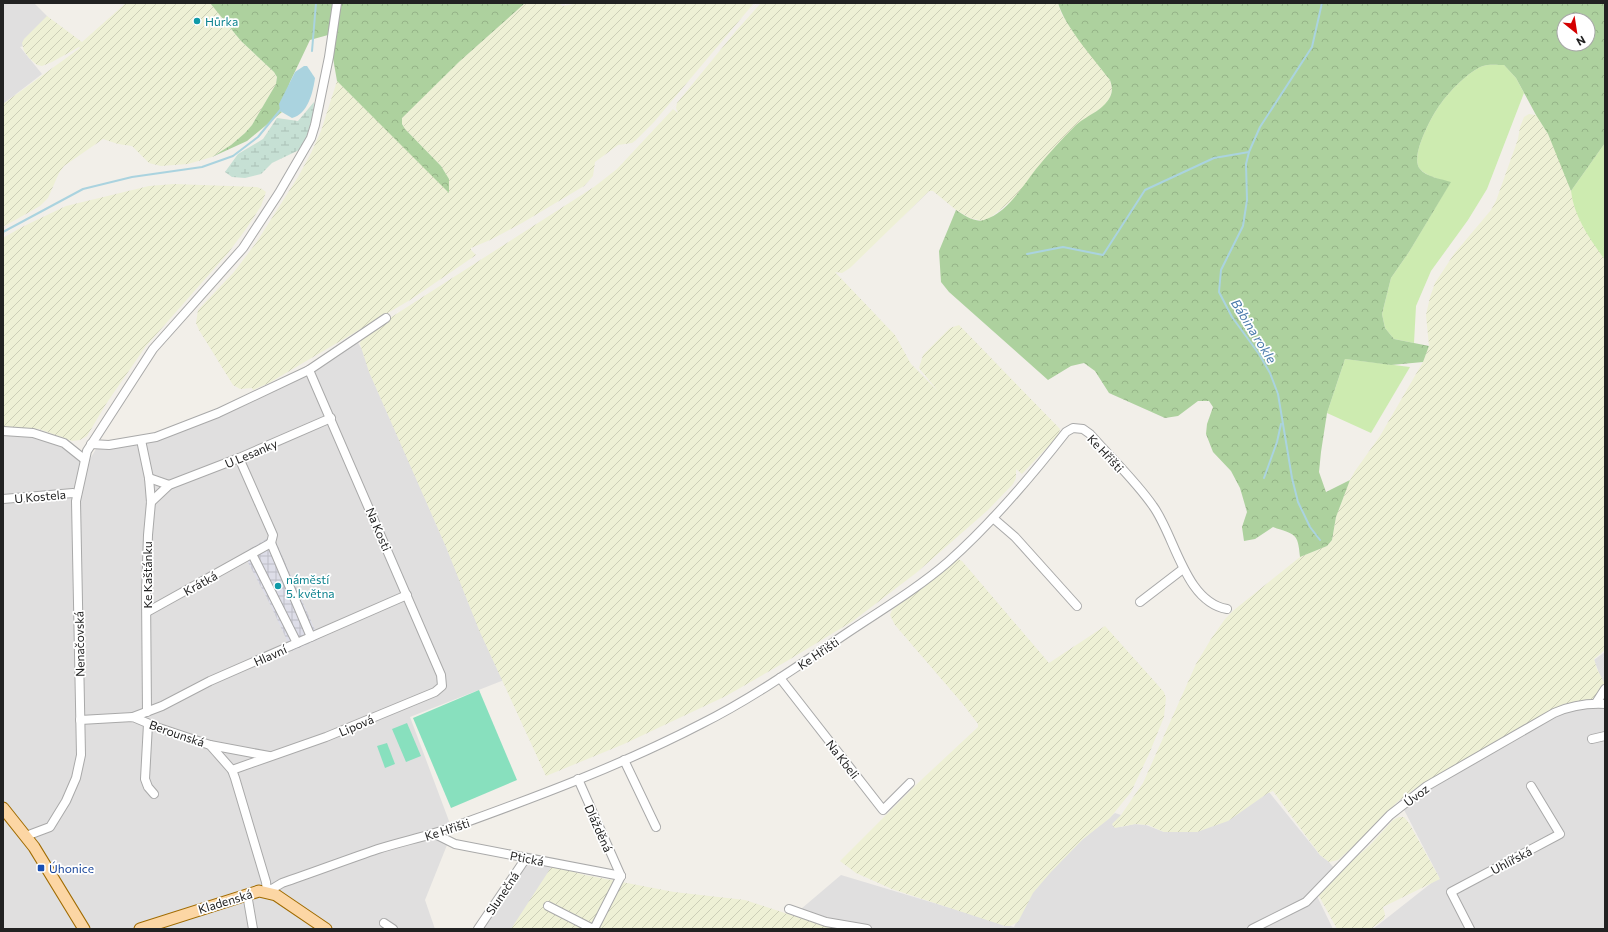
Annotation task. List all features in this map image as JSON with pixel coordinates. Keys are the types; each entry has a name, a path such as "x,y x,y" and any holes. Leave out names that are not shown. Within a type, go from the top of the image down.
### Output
{"main road":[{"path":"3,808 34,847 84,929"},
{"name":"Kladenská","path":"140,929 259,891 276,895 326,929"}],"street":[{"name":"Nenačovská","path":"26,836 50,826 66,801 76,778 81,755 77,495 84,459 87,451 153,349 243,248 279,193 310,138 315,125 329,58 337,3"},
{"path":"92,444 109,445 156,437 218,413 309,370 386,318"},
{"name":"Na Kosti","path":"309,370 441,675 442,686 439,689"},
{"name":"U Lesanky","path":"151,502 169,485 239,458 331,418"},
{"name":"Ke Hřišti","path":"267,892 282,883 378,849 435,834 493,813 624,760 699,725 735,706 780,678 918,586 946,563 993,518 1066,432 1072,428 1083,429 1090,434 1154,506 1175,548 1183,569 1203,597 1211,604 1227,609"},
{"path":"3,431 33,432 64,443 84,459"},
{"name":"Ke Kaštánku","path":"141,440 149,478 151,502 146,593 147,712"},
{"path":"239,458 273,535 271,543 311,637"},
{"path":"149,478 169,485"},
{"name":"U Kostela","path":"3,499 73,493 77,495"},
{"path":"993,518 1015,537 1077,606"},
{"path":"271,543 252,554 297,643"},
{"name":"Krátká","path":"147,612 252,554"},
{"path":"1140,602 1183,569"},
{"name":"Hlavní","path":"133,717 147,712 210,681 407,595"},
{"name":"Na Kbeli","path":"780,678 883,810 910,783"},
{"path":"1596,703 1605,688"},
{"name":"Lipová","path":"232,770 326,737 439,689"},
{"name":"Úvoz","path":"1252,929 1306,902 1390,814 1427,786 1554,713 1568,707 1596,703 1605,704"},
{"name":"Berounská","path":"80,720 133,717 148,724 210,745 232,770 264,875 267,892"},
{"path":"148,724 145,779 154,794"},
{"path":"1592,739 1605,736"},
{"name":"Lipová","path":"210,745 270,756"},
{"path":"624,760 656,827"},
{"name":"Dlážděná","path":"578,779 621,876"},
{"name":"Uhlířská","path":"1470,929 1451,892 1560,834 1531,786"},
{"name":"Ptická","path":"435,834 455,844 621,876"},
{"name":"Slunečná","path":"478,929 526,858"},
{"path":"548,906 593,929 621,876"},
{"path":"247,894 253,929"},
{"path":"788,909 826,922 868,929"},
{"path":"384,923 393,929"}],"shaded area":[{"path":"3,3 34,3 48,17 30,34 24,46 20,47 42,74 3,104"},
{"path":"357,341 365,355 504,680 410,717 452,829 425,900 435,929 3,929 3,434 29,435 58,445 87,464 96,449 143,441 233,409"},
{"name":"náměstí 5. května","path":"273,535 319,639 292,651 269,602 243,553"},
{"path":"1605,652 1605,688 1594,660"},
{"path":"1605,695 1605,929 1373,929 1439,877 1402,806 1538,723"},
{"path":"1269,792 1320,855 1335,869 1313,888 1333,929 862,929 826,922 801,909 841,875 1014,927 1031,889 1061,857 1115,813 1121,815 1121,827 1135,824 1146,825 1164,832 1197,832"},
{"path":"528,859 555,864 514,929 481,929"}],"green space":[{"path":"126,3 210,3 241,41 274,72 277,77 276,84 252,125 245,133 231,145 212,157 188,164 161,166 149,163 132,146 118,144 103,139 64,166 59,173 48,198 40,206 3,227 3,104 80,48 79,47 42,66 37,65 24,51 22,43 24,39 47,16 82,42"},
{"path":"210,3 333,3 328,35 310,40 290,82 280,111 282,112 247,141 212,157 231,145 252,125 276,84 277,77 274,72 241,41"},
{"path":"341,3 525,3 460,61 402,118 402,124 405,129 441,166 449,179 449,193 337,81 333,58"},
{"path":"525,3 558,3 563,6 578,3 754,3 654,122 636,140 632,143 618,145 595,162 593,176 584,186 522,223 471,248 476,255 410,300 269,383 253,390 252,388 240,389 233,385 199,330 196,323 198,310 234,272 256,243 298,177 321,131 337,81 449,192 449,179 441,166 405,129 402,124 402,118 460,61"},
{"path":"761,3 1058,3 1061,13 1068,24 1110,80 1112,89 1110,97 1105,105 1077,125 1055,147 1015,198 991,217 983,221 970,218 956,210 933,191 929,191 850,268 842,273 835,272 895,335 911,364 938,391 919,368 923,355 950,328 959,325 1060,429 1058,436 1022,474 1016,469 1016,478 1013,484 988,510 916,573 853,621 726,696 624,744 546,776 479,630 446,547 369,372 360,344 362,336 594,187 617,169 673,109 678,113 676,108 677,103"},
{"path":"1058,3 1605,3 1605,143 1571,191 1548,134 1516,78 1504,65 1483,66 1472,72 1445,98 1428,125 1420,145 1417,163 1420,169 1426,174 1451,182 1409,252 1391,278 1382,314 1385,328 1394,339 1429,346 1423,362 1391,365 1345,359 1327,413 1319,472 1326,492 1350,480 1336,517 1332,540 1327,546 1300,557 1298,543 1294,536 1291,533 1273,527 1255,539 1244,541 1242,527 1247,512 1240,488 1231,471 1213,452 1206,434 1207,424 1213,407 1209,401 1198,401 1178,416 1165,418 1109,393 1095,371 1084,363 1071,366 1048,380 949,292 941,282 939,251 956,210 970,218 981,221 1000,212 1013,199 1050,152 1079,122 1103,106 1112,93 1110,80 1081,43 1067,22"},
{"path":"1504,65 1516,78 1524,93 1487,189 1468,220 1431,271 1416,306 1414,343 1394,339 1385,328 1382,314 1391,278 1409,252 1450,183 1423,172 1417,163 1420,145 1428,125 1433,115 1450,92 1472,72 1483,66"},
{"path":"314,102 313,119 306,138 299,150 272,163 261,174 245,178 232,177 225,172 238,154 263,139 277,118 298,121"},
{"path":"1529,114 1536,115 1548,134 1564,170 1582,224 1605,260 1605,650 1594,659 1597,669 1605,684 1604,688 1594,699 1564,704 1539,717 1413,790 1396,803 1372,830 1338,860 1329,862 1320,855 1273,791 1228,821 1197,832 1164,832 1148,825 1135,824 1115,828 1112,824 1121,815 1143,783 1196,664 1225,619 1234,610 1300,557 1327,546 1332,540 1336,517 1350,480 1380,436 1423,362 1429,346 1426,315 1435,283 1454,254 1491,210 1496,201 1518,139 1520,127 1524,117"},
{"path":"1605,143 1605,260 1588,236 1579,219 1575,210 1571,191"},
{"path":"174,184 257,187 266,192 261,206 246,229 228,253 146,346 106,404 87,436 80,440 72,441 39,429 3,428 3,238 22,227 66,206 149,186"},
{"path":"1345,359 1410,367 1371,433 1327,413"},
{"path":"958,559 962,561 1049,663 1105,626 1164,692 1166,698 1164,717 1131,792 1110,818 1083,839 1050,873 1033,893 1018,922 1010,926 1005,926 892,889 856,873 840,861 919,782 978,727 978,724 962,703 895,625 890,615 892,610"},
{"path":"479,690 517,780 451,808 413,718"},
{"path":"407,723 421,756 406,762 392,729"},
{"path":"387,743 395,764 385,768 377,746"},
{"path":"1399,817 1404,817 1409,823 1440,879 1383,907 1385,914 1384,919 1371,929 1337,929 1319,896 1319,890 1370,845 1393,820"},
{"path":"552,866 585,875 674,892 745,900 840,929 511,929"}],"water":[{"path":"304,66 307,66 315,78 313,90 306,107 298,116 292,118 280,111 279,104 295,72"}],"waterway":[{"path":"312,51 316,3"},
{"name":"Bábina rokle","path":"1320,540 1310,527 1298,502 1292,478 1278,394 1270,373 1259,354 1232,317 1219,292 1221,270 1243,226 1247,200 1246,164 1249,152 1260,127 1312,47 1322,3"},
{"path":"3,232 83,189 132,177 202,167 233,156 258,137 281,109"},
{"path":"1027,254 1063,247 1103,255 1145,190 1214,158 1249,152"},
{"path":"1264,478 1277,442 1281,424"}],"place":[{"name":"Hůrka","path":"197,21"},
{"name":"náměstí 5. května","path":"278,586"},
{"name":"Úhonice","path":"41,868"}]}
